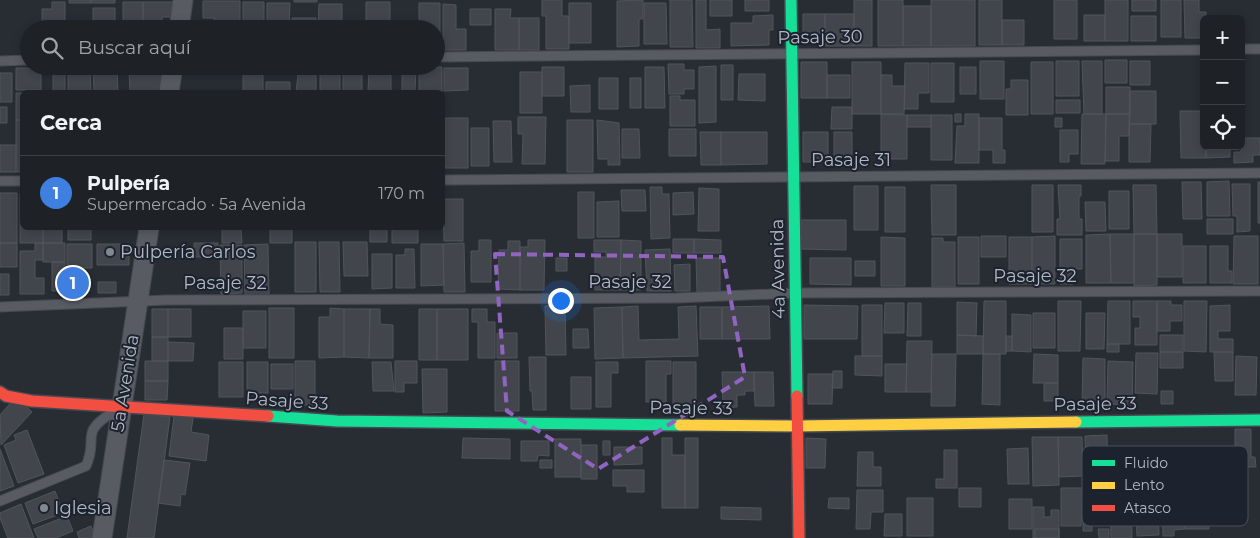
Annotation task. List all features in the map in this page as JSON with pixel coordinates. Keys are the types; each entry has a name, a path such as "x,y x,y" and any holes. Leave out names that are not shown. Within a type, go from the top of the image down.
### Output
{"street":[{"path":"180,20 183,0"},
{"name":"4a Avenida","path":"791,0 799,538"},
{"path":"169,90 172,75"},
{"name":"5a Avenida","path":"102,538 149,230"},
{"name":"Pasaje 33","path":"0,392 6,396 32,401 337,421 797,426 1260,420"}],"lane":[{"path":"1245,49 1260,49"},
{"name":"Pasaje 30","path":"445,56 1200,50"},
{"path":"0,61 20,60"},
{"name":"Pasaje 31","path":"445,180 1260,173"},
{"path":"0,181 20,180"},
{"name":"Pasaje 32","path":"0,307 138,301 677,298 796,293 1260,291"},
{"path":"0,501 86,466 91,455 91,434 97,422 122,407"}],"highlighted area":[{"path":"495,254 723,257 745,377 598,469 507,411"}],"building":[{"path":"69,0 91,0 91,3 69,3"},
{"path":"91,0 115,0 115,3 91,3"},
{"path":"294,0 317,0 317,2 294,2"},
{"path":"542,0 562,0 562,16 569,16 569,49 546,49 546,16 542,16"},
{"path":"643,0 643,19 639,19 639,46 617,47 617,1"},
{"path":"670,0 692,0 693,47 670,47"},
{"path":"696,0 706,0 706,30 720,29 720,48 696,48"},
{"path":"710,0 732,0 732,16 710,16"},
{"path":"745,0 769,0 769,11 745,11"},
{"path":"854,0 872,0 872,46 854,46"},
{"path":"878,0 903,0 903,46 878,46"},
{"path":"931,0 975,0 975,46 931,46"},
{"path":"979,0 1002,0 1002,45 979,45"},
{"path":"1054,0 1077,0 1077,39 1054,39"},
{"path":"1105,0 1128,0 1128,41 1105,41"},
{"path":"1132,0 1156,0 1156,11 1132,11"},
{"path":"1161,0 1181,0 1181,37 1161,37"},
{"path":"1184,0 1199,0 1199,12 1206,12 1206,15 1200,15 1200,38 1185,38"},
{"path":"203,1 240,1 240,20 203,18"},
{"path":"52,2 65,2 65,20 42,20 42,9 52,9"},
{"path":"123,2 143,2 143,20 123,20"},
{"path":"143,2 174,2 174,17 162,17 162,20 143,20"},
{"path":"243,2 264,2 264,20 243,20"},
{"path":"366,2 390,2 390,20 366,20"},
{"path":"267,3 290,3 289,20 267,20"},
{"path":"419,3 440,3 440,20 419,20"},
{"path":"569,3 591,3 591,43 569,43"},
{"path":"644,3 666,3 667,44 644,44"},
{"path":"319,4 342,4 342,20 318,20"},
{"path":"443,4 456,5 456,29 466,29 466,50 445,50 445,20 443,20"},
{"path":"903,6 931,6 931,46 903,46"},
{"path":"93,8 115,8 115,20 93,20"},
{"path":"470,9 491,9 491,25 470,25"},
{"path":"495,9 511,9 510,18 519,18 519,50 495,50"},
{"path":"803,14 825,14 825,28 820,28 820,41 803,41"},
{"path":"825,14 854,14 854,46 825,46"},
{"path":"773,15 773,30 769,30 769,45 731,46 731,23 753,23 753,16"},
{"path":"1084,15 1105,15 1105,41 1084,41"},
{"path":"1131,16 1156,16 1156,41 1131,41"},
{"path":"292,18 316,18 316,20 292,20"},
{"path":"519,18 539,18 539,50 519,50"},
{"path":"1002,20 1024,20 1024,45 1002,45"},
{"path":"1105,60 1127,60 1127,83 1105,83"},
{"path":"980,61 1004,61 1004,99 980,99"},
{"path":"1056,61 1079,61 1079,96 1056,96"},
{"path":"1082,61 1102,61 1102,114 1084,114"},
{"path":"1130,61 1150,61 1150,85 1130,85"},
{"path":"801,62 827,62 827,98 801,98"},
{"path":"852,62 881,62 881,114 852,114"},
{"path":"1031,62 1053,62 1053,114 1031,114"},
{"path":"905,63 929,63 929,93 918,93 918,109 904,109"},
{"path":"931,63 954,63 954,102 931,102"},
{"path":"668,64 684,64 684,70 694,70 694,89 684,89 684,94 669,94"},
{"path":"721,65 733,65 733,100 721,100"},
{"path":"716,66 716,122 699,123 699,67"},
{"path":"542,67 564,67 564,96 542,96"},
{"path":"645,67 664,67 665,108 645,108"},
{"path":"960,67 976,67 976,94 960,94"},
{"path":"16,68 20,68 20,75 41,75 41,90 16,90"},
{"path":"445,68 468,68 468,90 444,90"},
{"path":"520,72 542,72 542,113 520,113"},
{"path":"0,73 12,73 12,102 0,102"},
{"path":"739,74 765,74 765,101 738,100"},
{"path":"53,75 65,75 65,90 53,90"},
{"path":"68,75 90,75 91,90 68,90"},
{"path":"93,75 117,75 118,90 94,90"},
{"path":"129,75 162,75 162,90 130,90"},
{"path":"243,75 263,75 263,90 243,90"},
{"path":"298,75 316,75 316,90 296,90"},
{"path":"320,75 340,75 340,90 320,90"},
{"path":"343,75 362,75 362,90 343,90"},
{"path":"369,75 391,75 391,90 368,90"},
{"path":"402,75 416,75 415,90 402,90"},
{"path":"419,75 442,75 442,90 419,90"},
{"path":"827,75 850,75 850,98 827,98"},
{"path":"881,75 892,75 892,86 905,86 904,114 881,114"},
{"path":"599,78 618,78 618,109 599,109"},
{"path":"630,78 641,78 641,108 630,108"},
{"path":"1011,80 1028,80 1028,115 1006,115 1006,89 1011,89"},
{"path":"266,82 290,82 290,90 266,90"},
{"path":"590,85 590,112 571,112 570,86"},
{"path":"1106,87 1130,87 1130,114 1106,114"},
{"path":"1130,91 1156,91 1156,124 1129,124"},
{"path":"16,93 20,93 20,120 16,120"},
{"path":"670,96 680,96 680,100 695,100 695,126 670,126"},
{"path":"1056,100 1080,100 1080,113 1056,113"},
{"path":"0,107 7,107 7,123 0,123"},
{"path":"832,107 852,107 852,129 831,129"},
{"path":"1180,111 1200,111 1200,150 1206,150 1206,158 1181,158"},
{"path":"881,114 907,115 907,159 881,159"},
{"path":"955,114 961,114 961,122 955,122"},
{"path":"965,114 979,114 979,163 955,163 957,126 965,126"},
{"path":"1082,114 1106,114 1105,164 1081,164"},
{"path":"1106,114 1130,114 1129,136 1119,136 1119,161 1105,161"},
{"path":"907,115 931,115 931,127 907,127"},
{"path":"931,115 952,115 952,160 931,160"},
{"path":"518,117 546,117 545,164 522,164 523,134 518,134"},
{"path":"445,118 468,118 468,168 445,168"},
{"path":"979,118 1002,118 1002,150 1005,150 1005,163 993,163 993,150 979,150"},
{"path":"1055,118 1062,118 1062,127 1055,127"},
{"path":"16,120 20,120 20,172 16,172"},
{"path":"567,120 593,120 593,172 567,172"},
{"path":"597,120 619,123 620,165 608,165 608,159 598,159"},
{"path":"493,121 511,121 512,162 494,162"},
{"path":"1129,124 1151,124 1150,162 1129,162"},
{"path":"471,128 489,128 489,166 471,166"},
{"path":"622,129 639,129 640,158 622,158"},
{"path":"669,129 696,129 696,156 669,156"},
{"path":"1060,130 1078,130 1078,154 1069,154 1069,162 1060,162"},
{"path":"700,132 721,132 721,165 701,165"},
{"path":"721,132 767,132 767,164 721,165"},
{"path":"803,132 828,132 828,162 803,162"},
{"path":"834,132 852,132 852,163 834,163"},
{"path":"1245,138 1260,138 1260,155 1253,155 1253,162 1234,163 1234,152 1241,152 1241,150 1245,150"},
{"path":"0,145 16,145 16,172 0,172"},
{"path":"1206,150 1230,150 1230,157 1206,158"},
{"path":"1229,181 1230,216 1207,216 1207,182"},
{"path":"1182,182 1201,182 1202,219 1183,219"},
{"path":"1258,182 1260,182 1260,223 1258,223"},
{"path":"1232,184 1250,184 1250,231 1237,232 1237,216 1233,216"},
{"path":"931,185 956,185 956,235 932,235"},
{"path":"1032,185 1053,185 1053,232 1032,232"},
{"path":"1058,185 1081,185 1079,219 1082,219 1082,235 1057,235 1057,219 1060,219"},
{"path":"1133,185 1156,185 1157,234 1134,234"},
{"path":"854,186 878,186 878,230 854,230"},
{"path":"650,187 662,187 662,194 669,194 670,238 651,239"},
{"path":"885,187 905,187 905,232 885,232"},
{"path":"699,188 719,189 719,231 698,231"},
{"path":"621,190 645,190 646,211 622,211"},
{"path":"1109,191 1129,191 1129,229 1109,229"},
{"path":"578,192 594,192 594,238 578,238"},
{"path":"693,192 694,214 673,215 673,193"},
{"path":"0,193 17,193 17,243 0,243"},
{"path":"445,199 463,199 463,241 444,241"},
{"path":"619,201 619,237 597,237 597,202"},
{"path":"1085,202 1105,202 1106,231 1086,231"},
{"path":"1207,219 1233,219 1233,234 1207,234"},
{"path":"801,220 846,220 846,250 801,249"},
{"path":"20,230 43,230 43,243 20,243"},
{"path":"43,230 62,230 62,243 43,243"},
{"path":"68,230 91,230 91,240 68,240"},
{"path":"222,230 241,230 242,243 222,243"},
{"path":"270,230 292,230 292,243 270,243"},
{"path":"370,230 387,230 387,242 370,242"},
{"path":"392,230 418,230 418,243 392,243"},
{"path":"1110,234 1111,283 1086,283 1086,235"},
{"path":"1110,234 1134,234 1134,283 1111,283"},
{"path":"1134,234 1157,234 1157,285 1134,286"},
{"path":"1157,234 1182,234 1182,277 1157,277"},
{"path":"981,236 1006,236 1006,257 981,257"},
{"path":"1055,236 1055,284 1032,284 1032,237"},
{"path":"1234,236 1258,236 1258,284 1233,284"},
{"path":"881,237 905,238 905,286 881,286"},
{"path":"958,237 979,237 979,284 958,284"},
{"path":"1009,237 1032,237 1032,284 1009,284"},
{"path":"932,238 943,238 943,242 955,242 955,287 932,287"},
{"path":"673,239 694,239 694,253 673,253"},
{"path":"694,239 721,240 721,253 694,253"},
{"path":"1060,239 1082,239 1082,269 1073,269 1073,284 1060,284"},
{"path":"479,240 491,240 491,282 471,282 471,251 479,251"},
{"path":"528,240 545,240 544,290 520,290 520,247 528,247"},
{"path":"594,240 621,240 620,290 595,290 595,257 606,257 606,252 594,252"},
{"path":"621,240 641,241 641,290 620,290"},
{"path":"508,241 520,241 520,290 498,289 499,250 508,250"},
{"path":"295,242 316,242 316,292 295,292"},
{"path":"319,242 339,242 340,292 320,292"},
{"path":"343,242 367,242 368,276 344,276"},
{"path":"0,243 17,243 17,267 0,267"},
{"path":"35,243 43,243 43,260 35,260 35,278 44,278 44,294 20,294 20,251 35,251"},
{"path":"43,243 65,243 65,262 43,262"},
{"path":"194,243 218,243 218,257 194,257"},
{"path":"464,243 465,292 444,292 443,244"},
{"path":"67,244 92,244 92,268 67,268"},
{"path":"97,244 129,244 129,265 97,265"},
{"path":"268,244 269,297 245,297 244,245"},
{"path":"421,244 443,244 444,285 421,286"},
{"path":"220,245 242,245 242,293 221,294"},
{"path":"1183,246 1206,246 1206,283 1183,283"},
{"path":"1210,246 1228,246 1228,271 1232,271 1232,283 1210,283"},
{"path":"405,249 414,249 415,288 396,288 396,255 405,255"},
{"path":"670,249 671,291 647,291 645,250"},
{"path":"372,254 392,254 392,288 372,289"},
{"path":"556,258 567,258 567,271 556,271"},
{"path":"696,258 720,258 720,292 697,292"},
{"path":"810,258 851,258 851,285 810,284"},
{"path":"855,261 875,261 875,276 855,276"},
{"path":"52,262 65,262 65,291 52,291"},
{"path":"690,264 690,291 675,291 674,265"},
{"path":"0,274 9,274 9,295 0,295"},
{"path":"65,276 86,276 86,291 65,291"},
{"path":"98,282 116,282 116,293 98,293"},
{"path":"984,301 1006,301 1006,354 983,354"},
{"path":"1058,301 1081,301 1080,351 1058,351"},
{"path":"1108,301 1130,301 1130,344 1107,344"},
{"path":"1133,301 1157,301 1157,345 1135,345 1135,328 1140,328 1140,317 1133,317"},
{"path":"1157,301 1171,301 1171,305 1182,305 1182,321 1170,321 1170,331 1157,331"},
{"path":"1184,301 1207,301 1206,352 1184,351"},
{"path":"957,302 977,303 976,336 957,335"},
{"path":"885,303 904,303 904,333 884,333"},
{"path":"908,303 921,303 921,336 907,336"},
{"path":"804,305 858,306 857,339 804,339"},
{"path":"862,305 882,305 882,356 862,356"},
{"path":"1230,305 1230,331 1218,331 1218,339 1233,339 1233,352 1210,352 1210,306"},
{"path":"545,306 565,306 566,355 546,355"},
{"path":"638,306 639,340 679,339 678,307 696,306 698,356 623,358 622,307"},
{"path":"769,306 770,339 722,339 722,307"},
{"path":"622,307 623,358 595,359 594,308"},
{"path":"700,307 722,307 722,339 700,339"},
{"path":"269,308 294,308 294,358 269,358"},
{"path":"330,308 344,309 344,357 319,358 319,317 330,317"},
{"path":"152,309 168,309 168,337 152,337"},
{"path":"168,309 191,309 191,337 168,337"},
{"path":"344,309 370,309 369,358 344,357"},
{"path":"370,309 380,309 380,324 393,325 393,358 369,358"},
{"path":"419,309 437,309 437,360 419,360"},
{"path":"437,309 468,309 468,360 437,360"},
{"path":"472,309 487,309 487,322 495,322 495,358 478,358 478,322 472,322"},
{"path":"243,311 266,311 266,348 243,348"},
{"path":"1033,313 1055,313 1055,348 1033,348"},
{"path":"1086,313 1105,313 1104,349 1086,349"},
{"path":"1012,314 1031,315 1031,352 1012,351"},
{"path":"224,328 243,328 243,359 224,359"},
{"path":"573,329 588,329 589,348 573,348"},
{"path":"497,333 517,333 517,358 497,358"},
{"path":"957,335 983,336 983,354 957,354"},
{"path":"1160,335 1183,335 1183,352 1160,352"},
{"path":"1006,336 1012,336 1012,351 1006,351"},
{"path":"152,337 168,337 168,361 152,361"},
{"path":"907,341 932,341 931,392 906,392"},
{"path":"168,342 194,343 193,361 168,361"},
{"path":"1107,344 1119,344 1119,352 1107,352"},
{"path":"1160,352 1183,352 1183,368 1160,368"},
{"path":"1214,352 1233,352 1233,381 1215,381"},
{"path":"1136,353 1158,353 1157,394 1135,393"},
{"path":"932,354 956,354 955,406 931,406"},
{"path":"983,354 1000,354 1000,405 982,404"},
{"path":"1034,354 1058,355 1058,383 1033,383"},
{"path":"855,356 882,356 882,376 855,375"},
{"path":"1236,356 1257,357 1256,395 1235,395"},
{"path":"529,357 546,357 546,410 533,410 532,391 530,391"},
{"path":"1083,358 1105,359 1105,405 1082,405"},
{"path":"145,361 168,361 168,381 145,381"},
{"path":"295,361 315,361 315,405 295,405"},
{"path":"395,361 417,361 417,383 404,383 404,392 395,392"},
{"path":"495,361 519,361 519,411 495,411"},
{"path":"646,361 671,361 671,374 666,374 666,402 646,402"},
{"path":"1108,361 1133,362 1132,405 1107,404"},
{"path":"219,362 243,362 243,397 219,397"},
{"path":"247,362 268,362 268,393 247,393"},
{"path":"372,362 391,362 394,391 373,391"},
{"path":"596,362 618,362 618,373 611,373 611,407 596,407"},
{"path":"673,362 696,362 696,409 673,409"},
{"path":"271,364 293,364 293,389 271,389"},
{"path":"885,364 907,364 906,392 885,392"},
{"path":"422,369 447,369 447,412 423,413"},
{"path":"833,371 842,371 842,388 832,388"},
{"path":"722,372 754,372 754,391 745,391 745,395 737,395 737,407 723,408"},
{"path":"754,372 773,372 774,406 755,406"},
{"path":"808,374 833,374 832,404 808,404"},
{"path":"571,377 591,377 591,409 571,409"},
{"path":"145,381 168,381 167,400 145,400"},
{"path":"1044,383 1058,383 1058,401 1044,401"},
{"path":"1161,391 1173,391 1173,404 1161,404"},
{"path":"16,397 32,412 1,445 0,415"},
{"path":"144,414 170,417 154,538 127,538"},
{"path":"174,416 193,418 191,432 209,435 206,461 169,456"},
{"path":"1235,429 1251,429 1251,457 1255,457 1256,467 1248,467 1248,446 1235,446"},
{"path":"27,430 44,474 18,483 4,445 16,440 14,435"},
{"path":"1107,435 1107,446 1085,446 1085,436"},
{"path":"1032,437 1058,437 1059,485 1033,486"},
{"path":"1058,437 1082,437 1082,476 1059,477"},
{"path":"463,438 510,439 510,459 462,458"},
{"path":"662,438 672,438 672,455 685,455 685,508 662,508"},
{"path":"685,438 698,438 698,508 685,508"},
{"path":"806,438 826,439 825,468 806,468"},
{"path":"555,439 581,439 581,477 555,477"},
{"path":"521,441 549,441 549,456 538,455 537,461 521,461"},
{"path":"603,441 610,441 610,455 603,455"},
{"path":"581,445 597,445 597,479 581,479"},
{"path":"614,447 642,447 642,464 614,465"},
{"path":"1028,448 1029,484 1008,484 1007,449"},
{"path":"0,449 14,486 0,491"},
{"path":"944,450 957,450 957,488 936,488 936,479 944,479"},
{"path":"858,452 873,452 873,467 881,467 881,486 857,486"},
{"path":"164,460 190,463 185,495 181,494 180,506 158,503"},
{"path":"540,460 552,460 552,468 540,468"},
{"path":"613,470 644,470 644,492 627,492 627,486 613,486"},
{"path":"959,488 981,488 981,507 959,507"},
{"path":"1061,488 1082,488 1081,526 1061,526"},
{"path":"857,490 883,490 883,512 871,512 870,529 856,529"},
{"path":"55,491 63,513 33,524 25,503"},
{"path":"829,498 849,498 849,509 828,508"},
{"path":"907,498 933,498 933,536 907,536"},
{"path":"1009,499 1032,499 1032,529 1009,529"},
{"path":"21,504 34,538 8,538 0,518 0,513"},
{"path":"721,507 761,508 761,520 721,519"},
{"path":"1033,507 1044,507 1044,517 1051,517 1051,510 1059,510 1059,538 1033,538"},
{"path":"885,514 902,514 902,536 884,536"},
{"path":"67,516 73,531 56,538 38,538 34,529"},
{"path":"91,526 96,538 79,538 77,532"},
{"path":"1083,526 1092,526 1092,531 1083,531"},
{"path":"1111,526 1132,526 1132,538 1111,538"},
{"path":"1137,526 1159,526 1159,535 1137,536"},
{"path":"1163,526 1185,526 1185,529 1174,530 1174,536 1163,536"},
{"path":"1185,526 1209,526 1209,529 1185,529"},
{"path":"1035,529 1059,529 1059,538 1035,538"},
{"path":"1098,529 1109,529 1109,538 1099,538"}],"traffic: fast":[{"path":"791,0 797,396"},
{"path":"268,416 337,421 680,425"},
{"path":"1076,422 1260,420"}],"traffic: slow":[{"path":"680,425 797,426 1076,422"}],"traffic: jam":[{"path":"0,392 6,396 32,401 268,416"},
{"path":"797,396 799,538"}],"place":[{"name":"Pulpería Carlos","path":"110,252"},
{"name":"Pulpería","path":"73,283"},
{"name":"Iglesia","path":"44,508"}]}
